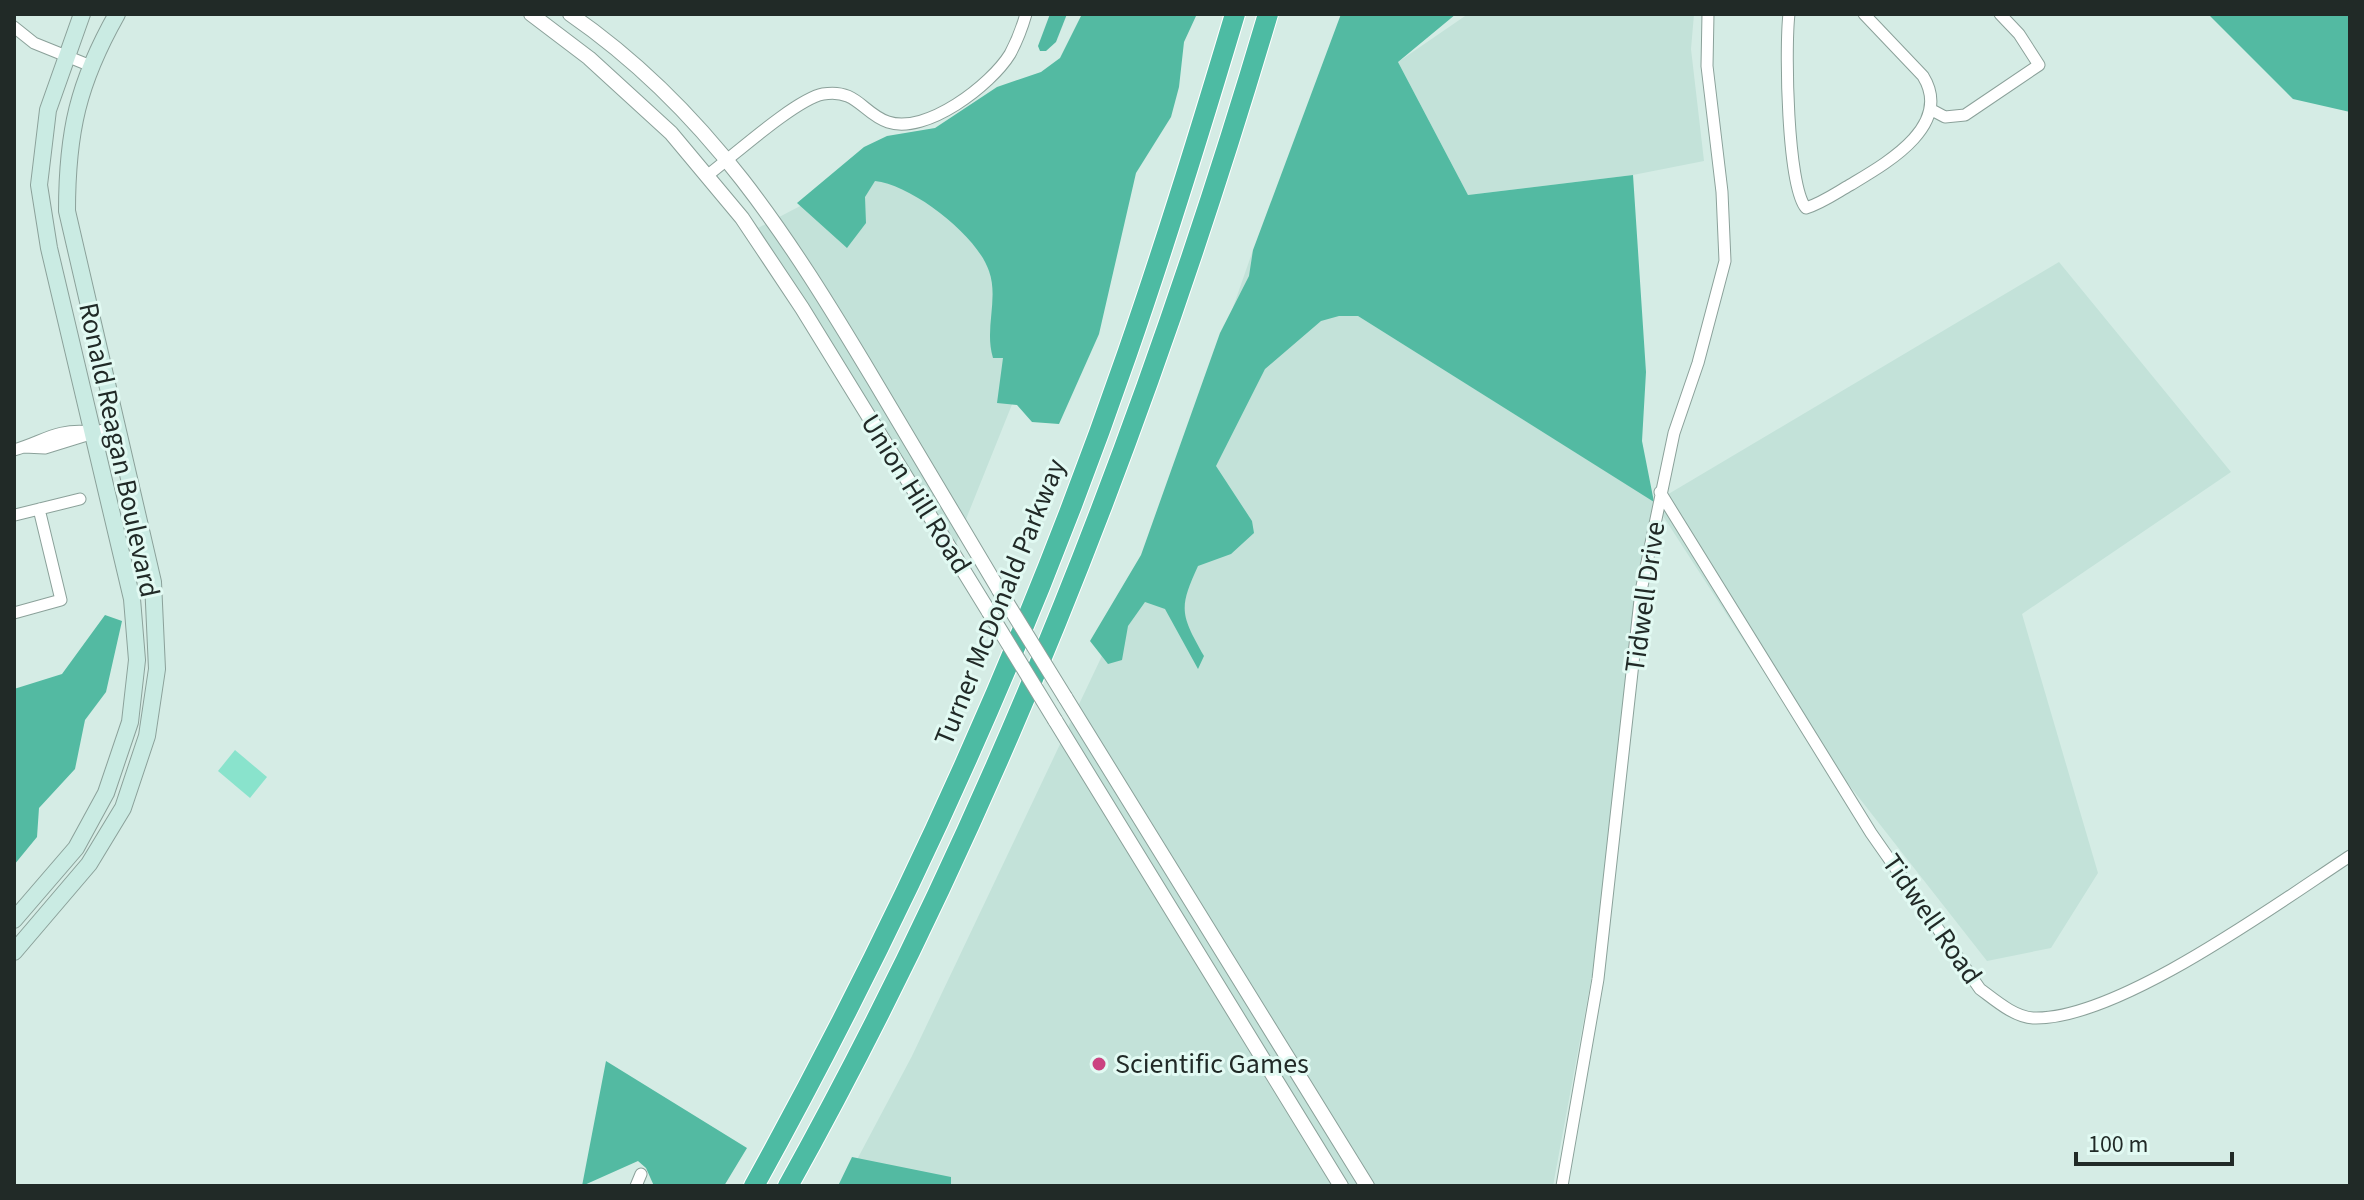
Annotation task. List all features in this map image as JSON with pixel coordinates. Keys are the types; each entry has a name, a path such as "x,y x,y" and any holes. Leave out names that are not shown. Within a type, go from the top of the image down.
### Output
{"highway":[{"path":"1208,102 1226,14"},
{"name":"Turner McDonald Parkway","path":"754,1186 884,937 981,725 1108,406 1235,14"},
{"name":"Turner McDonald Parkway","path":"788,1186 913,944 1011,732 1132,431 1234,130 1268,14"},
{"path":"1234,130 1283,14"}],"main road":[{"name":"Ronald Reagan Boulevard","path":"14,920 76,848 106,793 130,722 137,660 132,599 49,248 39,185 48,110 82,14"},
{"name":"Ronald Reagan Boulevard","path":"14,952 89,864 123,808 147,736 157,669 153,582 67,211 67,154 79,95 117,14"}],"street":[{"name":"Union Hill Road","path":"531,14 630,93 682,143 752,231 1341,1186"},
{"name":"Union Hill Road","path":"570,14 644,71 728,160 764,205 829,304 999,590 1367,1186"},
{"path":"708,175 820,94 848,96 862,101 884,121 898,124 914,124 936,114 975,91 996,72 1016,41 1026,14"},
{"name":"Tidwell Drive","path":"1562,1186 1598,979 1641,591 1674,433 1698,363 1725,261 1722,192 1707,66 1708,14"},
{"path":"1789,14 1790,121 1798,193 1806,208 1893,160 1913,140 1930,109 1928,85 1923,76 1864,14"},
{"path":"1930,109 1945,117 1965,115 2039,65 2019,34 2000,14"},
{"path":"14,27 34,43 91,66"},
{"path":"19,448 45,448 79,440 92,432 116,426"},
{"name":"Tidwell Road","path":"1660,492 1871,833 1980,989 2004,1007 2029,1018 2091,1008 2180,964 2350,856"},
{"path":"15,515 80,499"},
{"path":"14,613 61,600 39,509"}],"shaded area":[{"path":"1050,14 1067,14 1056,42 1046,51 1040,51 1038,46"},
{"path":"1082,14 1196,16 1184,42 1179,87 1171,117 1136,173 1099,334 1059,424 1032,422 1017,405 997,403 1003,358 993,358 991,347 992,282 982,257 957,228 907,192 875,181 865,197 866,223 847,248 797,203 864,147 887,136 935,128 997,87 1041,72 1060,58"},
{"path":"1341,14 1456,14 1398,62 1468,195 1633,175 1646,372 1642,441 1654,502 1358,316 1339,316 1321,321 1265,369 1216,466 1252,521 1254,533 1231,554 1198,566 1187,592 1187,621 1204,656 1198,669 1165,609 1145,602 1128,626 1122,660 1108,664 1090,641 1141,555 1220,333 1249,276 1253,250"},
{"path":"1468,14 1694,14 1691,49 1704,161 1633,175 1468,195 1398,62"},
{"path":"2208,14 2350,14 2350,112 2293,99"},
{"path":"911,148 1062,280 952,554 758,228"},
{"path":"1253,250 1655,502 2059,262 2231,472 2022,614 2098,873 2051,948 1987,961 1780,697 1654,502 1607,894 1553,1186 843,1186 912,1056 1138,580"},
{"path":"105,615 122,621 106,692 85,720 75,769 39,808 37,837 14,865 14,689 62,674"},
{"path":"235,750 267,777 250,798 218,771"},
{"path":"606,1061 747,1148 724,1186 654,1186 646,1168 638,1161 582,1186"},
{"path":"852,1157 951,1177 951,1186 838,1186"}],"place":[{"name":"Scientific Games","path":"1099,1064"}]}
